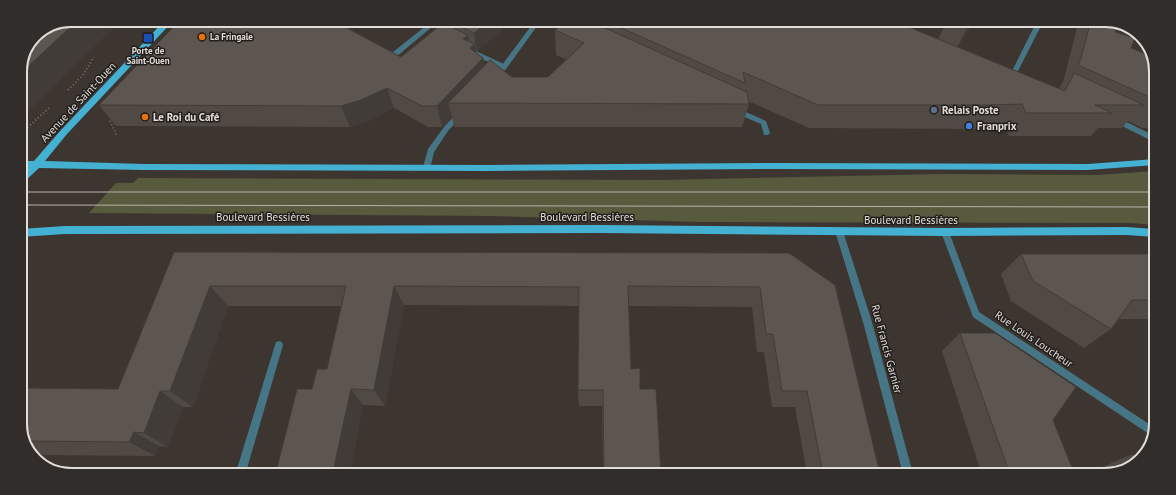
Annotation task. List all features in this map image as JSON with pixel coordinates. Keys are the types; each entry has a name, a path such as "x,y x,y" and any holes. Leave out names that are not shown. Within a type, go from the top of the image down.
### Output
{"main road":[{"name":"Avenue de Saint-Ouen","path":"27,173 163,27"},
{"path":"27,164 144,167 1088,167 1149,162"},
{"name":"Boulevard Bessières","path":"27,233 65,230 326,229 945,232 1128,231 1149,233"}],"street":[{"path":"381,48 394,55 429,27"},
{"path":"489,84 504,67 533,27"},
{"path":"558,27 576,35"},
{"path":"1014,73 1037,27"},
{"path":"426,30 432,33"},
{"path":"459,45 504,67"},
{"path":"427,167 431,151 446,129 468,106"},
{"path":"728,106 764,123 766,133"},
{"path":"1110,118 1149,136"},
{"name":"Rue Francis Garnier","path":"839,231 854,273 874,343 906,468"},
{"name":"Rue Louis Loucheur","path":"945,232 976,314 1148,429"},
{"path":"242,468 279,344"}],"path":[{"path":"68,90 83,74 94,57"},
{"path":"27,128 50,107"},
{"path":"110,121 117,136"}],"green space":[{"path":"1149,171 1149,225 1131,223 699,222 491,216 89,213 116,183 133,183 138,178 662,180 943,174 1097,175"}],"building":[{"path":"70,27 27,67 30,54 40,40 54,30"},
{"path":"173,27 345,27 401,57 438,27 451,27 468,35 463,39 475,44 470,48 483,58 437,106 422,106 387,88 361,100 341,106 99,105"},
{"path":"462,27 482,27 474,33"},
{"path":"558,27 603,27 747,92 749,104 448,103 490,60 512,77 548,77 584,43 555,30"},
{"path":"619,27 909,27 1065,91 1074,73 1144,105 1095,105 1112,113 1026,113 1022,104 818,105 743,72 745,83"},
{"path":"1089,27 1114,28 1117,29 1115,32 1133,38 1135,39 1131,48 1145,54 1147,57 1149,68 1149,97 1078,65"},
{"path":"174,252 789,253 835,285 879,468 822,468 807,391 782,391 773,334 766,334 760,287 628,286 631,369 640,368 640,389 656,389 661,468 604,468 603,390 578,390 579,287 394,286 374,390 351,389 334,468 277,468 297,389 312,389 317,369 327,369 346,286 210,286 170,391 160,391 144,433 134,432 129,442 30,441 27,427 27,388 118,389"},
{"path":"1021,254 1149,254 1149,300 1132,300 1111,329 1033,281"},
{"path":"960,333 995,333 1076,387 1053,420 1072,468 1008,468"},
{"path":"1136,454 1132,459 1130,455"}],"tram line":[{"path":"27,192 1149,192"},
{"path":"27,205 1149,207"}],"place":[{"name":"La Fringale","path":"202,37"},
{"name":"Porte de Saint-Ouen","path":"148,38"},
{"name":"Relais Poste","path":"934,110"},
{"name":"Le Roi du Café","path":"145,117"},
{"name":"Franprix","path":"969,126"}]}
